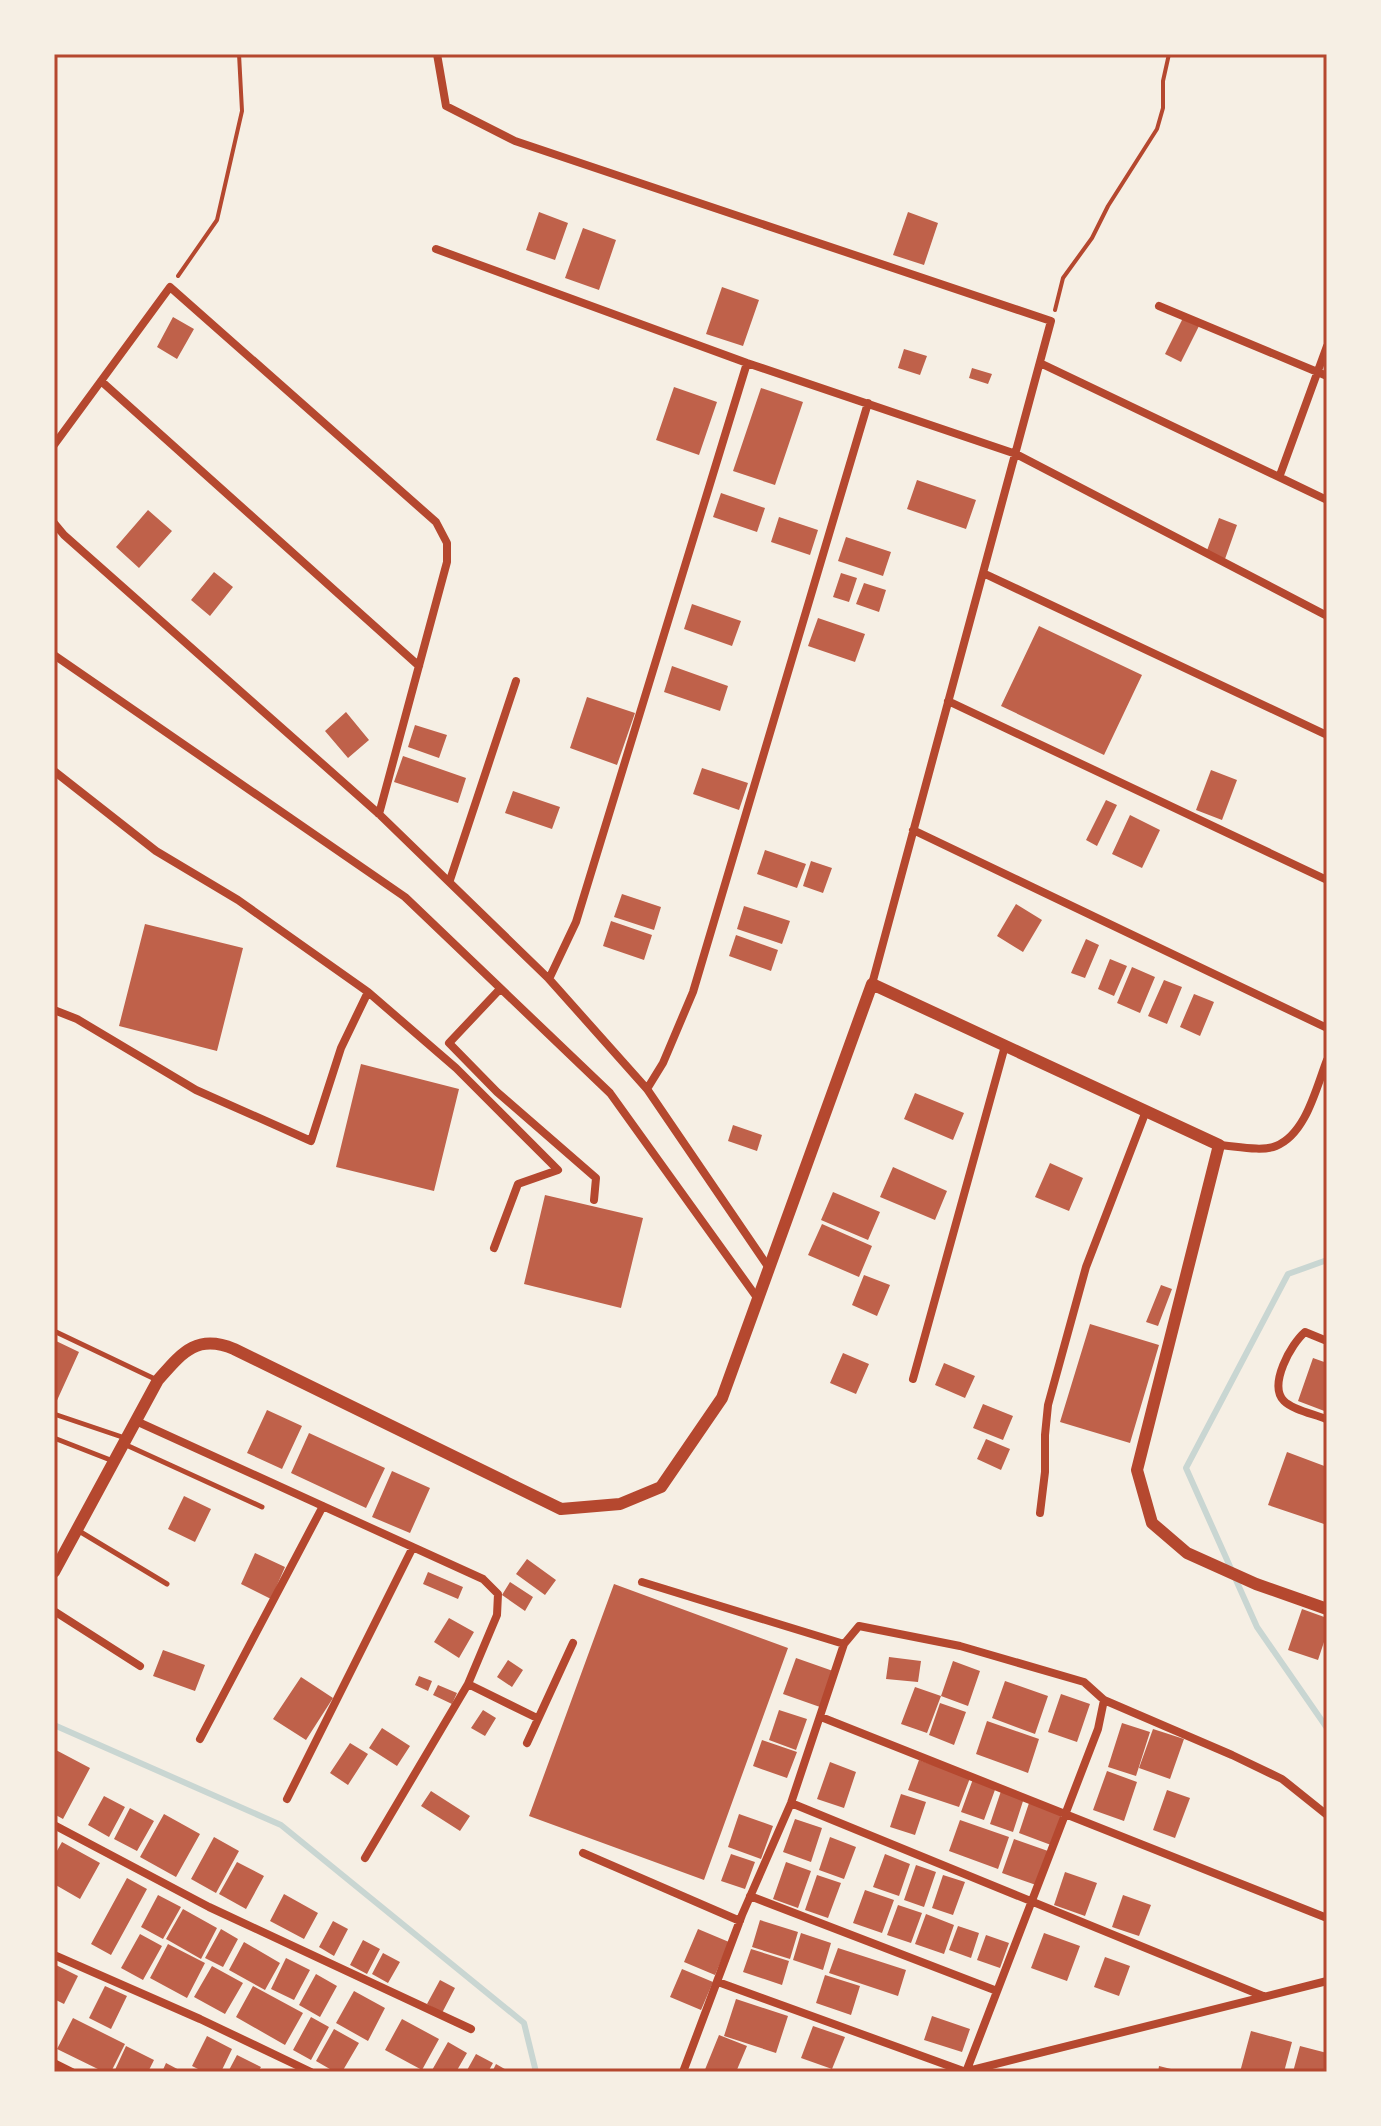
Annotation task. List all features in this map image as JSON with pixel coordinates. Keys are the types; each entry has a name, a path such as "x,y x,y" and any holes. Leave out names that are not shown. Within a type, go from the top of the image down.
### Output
{"street":[{"path":"54,1572 158,1380 189,1349 202,1343 218,1342 561,1509 620,1504 661,1487 722,1398 872,984 1051,321 515,141 446,106 437,54"},
{"path":"436,249 747,363 1016,454 1327,616"},
{"path":"54,445 170,287 436,522 447,543 447,562 379,814"},
{"path":"1159,306 1323,374"},
{"path":"1280,475 1323,374 1327,346"},
{"path":"549,979 576,922 747,363"},
{"path":"1040,363 1327,500"},
{"path":"101,381 419,666"},
{"path":"647,1089 663,1063 693,992 868,403"},
{"path":"54,523 379,814 549,979 647,1089 770,1269"},
{"path":"983,573 1327,735"},
{"path":"54,655 405,897 610,1093 758,1299"},
{"path":"450,880 516,681"},
{"path":"948,701 1327,880"},
{"path":"54,771 156,851 248,907 368,992 456,1068 558,1170 518,1184 494,1248"},
{"path":"913,830 1327,1028"},
{"path":"872,984 1219,1145 1274,1147 1292,1137 1307,1110 1327,1060"},
{"path":"500,989 449,1043 497,1092 596,1178 594,1200"},
{"path":"54,1010 77,1019 196,1090 311,1141 341,1048 368,992"},
{"path":"913,1379 1005,1046"},
{"path":"1040,1513 1048,1405 1086,1267 1146,1111"},
{"path":"1219,1145 1137,1470 1152,1523 1187,1553 1256,1584 1327,1609"},
{"path":"1326,1419 1286,1403 1279,1395 1277,1385 1292,1343 1305,1332 1327,1341"},
{"path":"136,1421 483,1579 498,1594 497,1615 468,1684 365,1858"},
{"path":"200,1739 323,1506"},
{"path":"287,1799 413,1547"},
{"path":"642,1582 844,1644"},
{"path":"54,1611 140,1666"},
{"path":"683,2072 750,1896 791,1803 844,1644 859,1626 960,1646 1084,1682 1104,1700 1282,1779 1327,1815"},
{"path":"527,1743 573,1643"},
{"path":"468,1684 537,1718"},
{"path":"966,2072 1098,1729 1104,1700"},
{"path":"821,1717 1327,1918"},
{"path":"791,1803 1263,1996"},
{"path":"54,1825 209,1907 471,2029"},
{"path":"583,1853 740,1921"},
{"path":"750,1896 997,1991"},
{"path":"54,1955 311,2072"},
{"path":"718,1982 966,2072 1327,1981"},
{"path":"54,2063 72,2072"}],"lane":[{"path":"54,1331 158,1380"},
{"path":"54,1414 125,1441 262,1507"},
{"path":"54,1438 114,1461"},
{"path":"77,1530 167,1584"}],"path":[{"path":"170,287 217,220 242,111 239,54"},
{"path":"1051,321 1063,278 1092,238 1108,206 1157,129 1163,108 1163,81 1169,54"}],"building":[{"path":"539,212 568,223 555,260 526,250"},
{"path":"908,212 938,223 924,265 893,255"},
{"path":"583,228 616,240 599,290 565,278"},
{"path":"722,287 759,300 743,346 706,334"},
{"path":"173,317 194,329 177,359 157,347"},
{"path":"1183,318 1199,326 1181,362 1165,354"},
{"path":"904,349 927,356 920,375 898,368"},
{"path":"972,368 992,374 988,384 969,378"},
{"path":"674,387 717,402 699,455 656,440"},
{"path":"761,388 803,402 775,485 733,471"},
{"path":"917,480 976,500 966,529 907,509"},
{"path":"721,493 765,508 757,532 713,517"},
{"path":"148,510 172,531 139,568 116,547"},
{"path":"779,517 818,530 810,555 771,542"},
{"path":"1219,518 1237,525 1225,559 1206,553"},
{"path":"846,537 891,552 883,576 838,561"},
{"path":"214,572 233,587 210,616 191,600"},
{"path":"841,573 857,578 849,602 833,597"},
{"path":"864,583 886,590 879,612 856,604"},
{"path":"692,604 741,621 732,646 684,629"},
{"path":"818,618 865,634 855,662 808,646"},
{"path":"1039,626 1142,675 1104,755 1001,706"},
{"path":"672,666 728,686 720,711 664,692"},
{"path":"587,697 635,713 617,765 570,748"},
{"path":"346,712 369,740 348,758 325,731"},
{"path":"415,725 447,735 439,758 408,747"},
{"path":"403,756 466,778 458,803 394,782"},
{"path":"702,768 748,783 739,810 693,794"},
{"path":"1211,770 1237,780 1222,820 1196,810"},
{"path":"513,791 560,807 552,829 505,813"},
{"path":"1106,800 1117,805 1097,846 1086,840"},
{"path":"1130,815 1160,830 1142,868 1112,854"},
{"path":"765,850 806,864 797,888 757,874"},
{"path":"811,861 832,868 823,893 803,886"},
{"path":"622,894 661,907 654,930 614,917"},
{"path":"1016,904 1042,920 1023,952 997,936"},
{"path":"744,906 790,921 782,944 737,929"},
{"path":"611,921 652,935 644,960 603,946"},
{"path":"145,924 243,948 217,1051 119,1026"},
{"path":"736,935 778,950 771,971 729,956"},
{"path":"1086,939 1099,945 1085,978 1071,973"},
{"path":"1110,959 1127,966 1114,996 1098,989"},
{"path":"1132,967 1155,977 1140,1013 1117,1003"},
{"path":"1164,980 1182,987 1167,1024 1148,1016"},
{"path":"1194,994 1214,1002 1200,1036 1180,1027"},
{"path":"361,1064 459,1089 434,1191 336,1167"},
{"path":"915,1093 964,1113 953,1140 904,1119"},
{"path":"733,1125 762,1135 757,1151 728,1141"},
{"path":"1050,1163 1083,1178 1069,1211 1035,1197"},
{"path":"893,1167 947,1191 935,1220 880,1197"},
{"path":"833,1192 880,1212 868,1240 821,1220"},
{"path":"545,1195 643,1218 621,1308 524,1284"},
{"path":"822,1224 872,1246 859,1277 808,1255"},
{"path":"864,1275 890,1285 877,1316 852,1305"},
{"path":"1161,1285 1172,1289 1158,1326 1146,1322"},
{"path":"1090,1324 1159,1345 1130,1443 1060,1422"},
{"path":"54,1340 79,1352 54,1407"},
{"path":"843,1353 869,1364 856,1394 830,1383"},
{"path":"1313,1358 1327,1363 1327,1412 1298,1401"},
{"path":"944,1363 975,1376 965,1398 935,1385"},
{"path":"983,1404 1013,1416 1003,1440 973,1428"},
{"path":"267,1410 302,1426 282,1469 247,1453"},
{"path":"309,1433 385,1468 366,1508 291,1473"},
{"path":"986,1439 1010,1449 1001,1470 977,1459"},
{"path":"1287,1452 1327,1467 1327,1525 1268,1505"},
{"path":"392,1471 430,1488 410,1533 372,1517"},
{"path":"184,1496 211,1509 195,1542 168,1529"},
{"path":"255,1553 285,1567 271,1599 241,1584"},
{"path":"527,1559 556,1580 545,1595 516,1574"},
{"path":"428,1572 463,1587 458,1599 423,1584"},
{"path":"510,1582 533,1597 525,1611 502,1595"},
{"path":"614,1584 788,1648 704,1880 529,1816"},
{"path":"1302,1609 1327,1618 1327,1633 1318,1660 1288,1650"},
{"path":"449,1618 474,1632 459,1658 434,1642"},
{"path":"163,1650 205,1665 195,1691 153,1676"},
{"path":"889,1657 921,1661 918,1682 886,1679"},
{"path":"796,1658 833,1671 820,1707 783,1694"},
{"path":"508,1660 523,1670 512,1687 497,1677"},
{"path":"953,1661 980,1671 968,1706 941,1696"},
{"path":"419,1676 432,1681 428,1691 415,1685"},
{"path":"301,1677 333,1698 306,1740 273,1719"},
{"path":"1005,1681 1048,1696 1035,1734 992,1718"},
{"path":"438,1685 457,1693 452,1704 433,1695"},
{"path":"915,1687 941,1696 927,1733 901,1724"},
{"path":"1061,1694 1090,1704 1077,1742 1048,1732"},
{"path":"940,1703 966,1712 954,1745 929,1735"},
{"path":"483,1710 496,1718 485,1736 471,1728"},
{"path":"779,1710 807,1719 796,1750 769,1740"},
{"path":"987,1721 1039,1739 1028,1773 976,1754"},
{"path":"1122,1723 1150,1732 1136,1776 1108,1767"},
{"path":"382,1728 410,1746 397,1766 369,1748"},
{"path":"1153,1729 1184,1739 1170,1779 1139,1768"},
{"path":"762,1740 797,1752 787,1778 753,1766"},
{"path":"350,1743 368,1754 348,1785 330,1773"},
{"path":"54,1749 90,1768 63,1819 54,1814"},
{"path":"919,1760 970,1778 959,1807 908,1790"},
{"path":"830,1762 856,1772 844,1808 817,1799"},
{"path":"1107,1771 1137,1782 1124,1821 1093,1810"},
{"path":"973,1779 996,1787 984,1820 961,1812"},
{"path":"1167,1790 1190,1798 1175,1838 1153,1830"},
{"path":"431,1791 470,1816 460,1831 421,1806"},
{"path":"1001,1791 1024,1798 1013,1832 990,1824"},
{"path":"901,1794 926,1802 915,1835 890,1827"},
{"path":"104,1796 125,1807 109,1837 88,1825"},
{"path":"1029,1803 1062,1814 1051,1845 1019,1833"},
{"path":"130,1808 154,1821 137,1851 114,1839"},
{"path":"164,1814 200,1834 176,1877 140,1857"},
{"path":"739,1814 773,1826 761,1859 728,1847"},
{"path":"795,1819 822,1828 811,1862 783,1852"},
{"path":"960,1820 1009,1837 998,1869 949,1851"},
{"path":"214,1837 239,1851 216,1893 191,1879"},
{"path":"830,1837 856,1847 844,1879 819,1870"},
{"path":"1014,1839 1048,1851 1036,1885 1002,1873"},
{"path":"62,1842 100,1863 80,1899 54,1884 54,1856"},
{"path":"731,1854 755,1862 745,1889 721,1881"},
{"path":"885,1854 910,1864 899,1896 873,1887"},
{"path":"237,1862 264,1876 246,1909 219,1894"},
{"path":"786,1862 811,1871 798,1908 773,1899"},
{"path":"916,1865 936,1872 924,1907 904,1900"},
{"path":"1065,1872 1097,1883 1085,1916 1054,1905"},
{"path":"817,1875 841,1883 828,1918 805,1910"},
{"path":"943,1875 965,1882 953,1915 932,1908"},
{"path":"127,1878 147,1889 111,1955 91,1944"},
{"path":"865,1890 894,1900 882,1933 853,1923"},
{"path":"284,1894 318,1913 304,1939 270,1921"},
{"path":"158,1895 181,1907 163,1939 141,1927"},
{"path":"1123,1895 1151,1905 1139,1936 1112,1927"},
{"path":"898,1905 922,1913 911,1943 887,1935"},
{"path":"183,1909 217,1928 201,1959 166,1939"},
{"path":"926,1914 954,1925 944,1954 915,1944"},
{"path":"760,1920 798,1932 790,1959 752,1947"},
{"path":"333,1921 348,1929 334,1956 319,1947"},
{"path":"958,1926 979,1933 971,1958 949,1950"},
{"path":"221,1929 238,1939 223,1967 205,1958"},
{"path":"698,1929 729,1942 715,1975 684,1962"},
{"path":"801,1933 831,1943 823,1970 793,1960"},
{"path":"1044,1933 1080,1946 1067,1981 1031,1968"},
{"path":"140,1934 162,1946 143,1980 121,1968"},
{"path":"986,1935 1009,1943 1000,1968 977,1960"},
{"path":"363,1940 380,1949 367,1974 350,1965"},
{"path":"244,1942 280,1963 265,1990 229,1970"},
{"path":"168,1944 205,1963 187,1998 150,1978"},
{"path":"838,1948 906,1970 898,1996 829,1973"},
{"path":"751,1949 789,1961 782,1985 743,1972"},
{"path":"383,1953 400,1962 388,1983 372,1974"},
{"path":"1105,1957 1130,1966 1119,1996 1094,1987"},
{"path":"286,1958 310,1970 294,2000 271,1989"},
{"path":"54,1964 78,1976 64,2004 54,1999"},
{"path":"212,1966 243,1983 225,2014 194,1997"},
{"path":"682,1969 713,1982 701,2010 670,1997"},
{"path":"316,1974 337,1986 320,2017 299,2005"},
{"path":"825,1975 860,1986 851,2015 816,2003"},
{"path":"440,1980 455,1988 442,2013 427,2004"},
{"path":"105,1986 127,1996 111,2029 89,2018"},
{"path":"253,1986 303,2013 285,2045 236,2017"},
{"path":"354,1991 385,2008 368,2041 336,2023"},
{"path":"736,1999 788,2016 776,2053 724,2036"},
{"path":"932,2016 970,2029 962,2052 924,2040"},
{"path":"311,2017 329,2027 311,2060 293,2050"},
{"path":"73,2018 125,2044 111,2072 104,2072 57,2049"},
{"path":"402,2019 439,2039 422,2070 385,2050"},
{"path":"813,2026 845,2037 832,2069 801,2058"},
{"path":"334,2029 359,2043 342,2072 335,2072 316,2061"},
{"path":"1251,2031 1292,2042 1284,2072 1240,2072"},
{"path":"719,2035 747,2046 736,2072 704,2072"},
{"path":"207,2036 232,2049 221,2072 204,2072 192,2066"},
{"path":"448,2042 467,2053 456,2072 431,2072"},
{"path":"126,2046 154,2060 148,2072 114,2072"},
{"path":"1300,2046 1327,2053 1327,2072 1293,2072"},
{"path":"476,2054 493,2063 488,2072 466,2072"},
{"path":"237,2055 261,2067 258,2072 228,2072"},
{"path":"166,2063 183,2072 162,2072"},
{"path":"496,2064 510,2072 492,2072"},
{"path":"1159,2066 1179,2071 1179,2072 1158,2072"}],"waterway":[{"path":"1327,1260 1288,1274 1186,1468 1257,1627 1327,1728"},
{"path":"54,1725 281,1825 524,2023 536,2072"}]}
